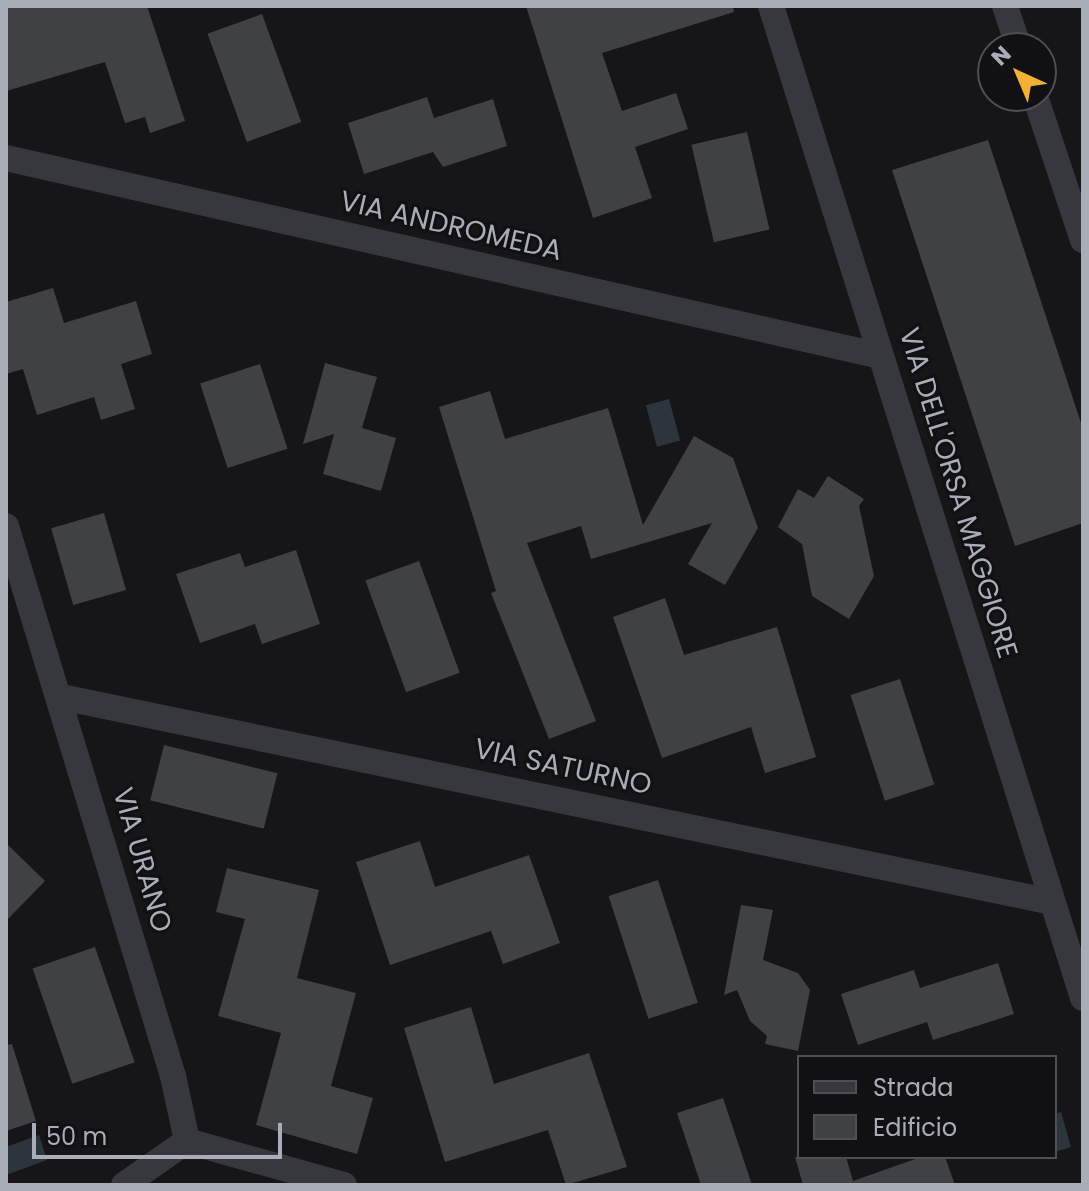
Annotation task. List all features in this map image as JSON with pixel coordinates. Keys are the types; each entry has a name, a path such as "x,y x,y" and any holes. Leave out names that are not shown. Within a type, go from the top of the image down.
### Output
{"street":[{"name":"VIA DELL'ORSA MAGGIORE","path":"771,6 1083,998"},
{"path":"1005,6 1014,32"},
{"path":"1040,112 1083,240"},
{"name":"VIA ANDROMEDA","path":"6,158 881,356"},
{"name":"VIA URANO","path":"6,526 61,697 173,1076 187,1141"},
{"name":"VIA SATURNO","path":"61,697 1052,902"},
{"path":"124,1185 187,1141 344,1185"}],"shaded area":[{"path":"669,399 680,441 657,447 646,405"},
{"path":"1061,1112 1071,1147 1057,1151 1057,1113"},
{"path":"39,1135 47,1160 6,1175 6,1147"}],"building":[{"path":"6,6 147,6 185,121 150,133 145,117 125,123 105,62 6,91"},
{"path":"526,6 733,6 734,12 602,53 622,111 676,93 688,129 635,147 652,198 593,218"},
{"path":"262,14 301,122 247,142 207,34"},
{"path":"427,97 434,118 493,99 507,146 443,167 433,152 364,174 348,123"},
{"path":"747,132 769,229 714,242 691,145"},
{"path":"988,140 1083,429 1083,523 1015,546 892,170"},
{"path":"53,288 64,323 136,301 152,354 121,364 135,409 101,420 94,397 37,415 23,369 6,374 6,302"},
{"path":"325,363 377,377 362,428 396,438 381,491 323,474 334,434 303,444"},
{"path":"260,364 288,449 228,468 200,383"},
{"path":"490,391 505,439 608,408 643,525 694,436 733,458 758,528 725,585 688,564 712,523 591,559 581,526 527,543 596,721 549,739 491,593 496,591 439,407"},
{"path":"828,476 864,499 859,506 874,576 849,619 812,596 802,544 778,527 798,489 814,498"},
{"path":"104,513 126,590 73,605 51,528"},
{"path":"296,550 320,624 262,644 255,624 200,643 176,574 240,553 245,567"},
{"path":"419,561 460,673 406,692 365,580"},
{"path":"665,598 684,655 777,627 816,757 765,773 751,727 662,758 613,617"},
{"path":"900,679 934,785 885,801 851,695"},
{"path":"164,745 278,773 264,829 150,800"},
{"path":"420,841 435,887 529,855 560,943 503,964 491,931 390,965 356,862"},
{"path":"6,843 45,881 6,921"},
{"path":"227,868 319,890 297,978 356,993 331,1086 373,1098 357,1154 256,1125 281,1033 218,1016 245,919 216,912"},
{"path":"658,880 698,1003 648,1019 609,896"},
{"path":"741,905 773,910 763,960 798,973 810,990 798,1051 765,1044 767,1036 750,1021 737,990 724,995"},
{"path":"95,947 135,1062 72,1084 33,968"},
{"path":"998,963 1014,1014 933,1040 927,1022 858,1045 841,994 914,970 920,988"},
{"path":"471,1007 494,1084 589,1053 627,1167 566,1185 548,1130 445,1162 404,1028"},
{"path":"12,1044 36,1121 6,1131 6,1045"},
{"path":"723,1098 752,1185 701,1185 677,1113"},
{"path":"795,1157 847,1159 853,1181 915,1159 946,1159 955,1185 803,1185"}]}
